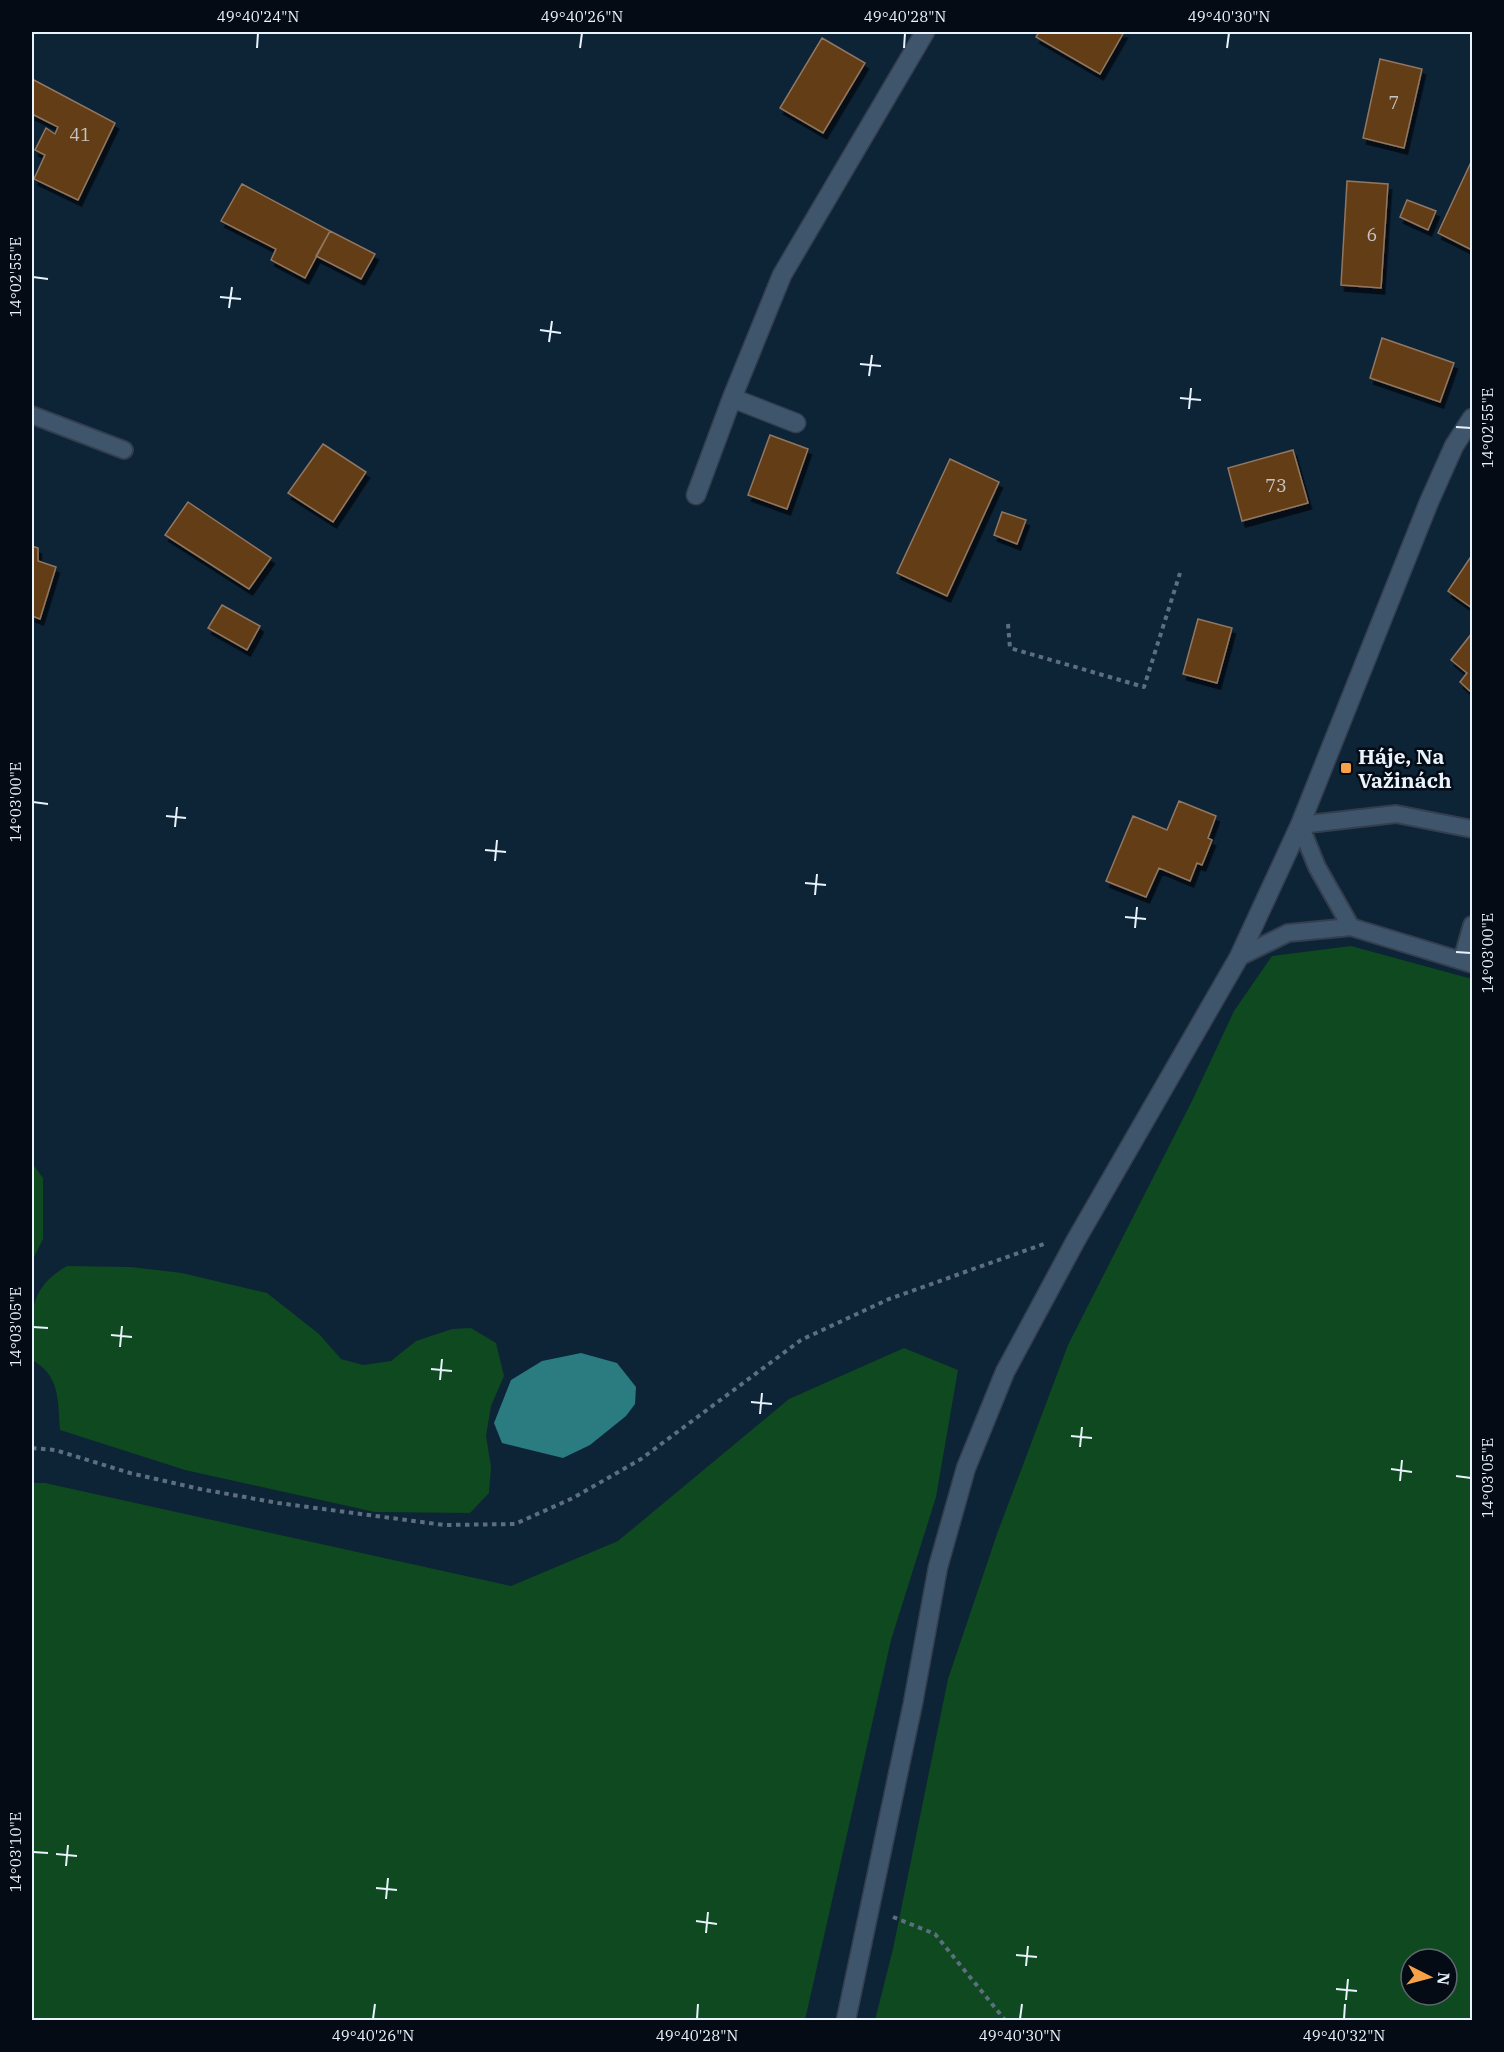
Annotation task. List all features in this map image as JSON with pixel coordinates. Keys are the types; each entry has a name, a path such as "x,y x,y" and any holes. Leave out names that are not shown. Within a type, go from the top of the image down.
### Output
{"main road":[{"path":"696,495 782,275 925,32"},
{"path":"732,399 796,423"},
{"path":"846,2020 938,1567 966,1468 1005,1372 1076,1240 1239,957 1300,825 1429,502 1454,446 1473,418"}],"lane":[{"path":"32,415 124,450"},
{"path":"1352,927 1317,867 1300,825 1396,814 1473,829"},
{"path":"1239,957 1288,933 1352,927 1467,962 1473,925"}],"path":[{"path":"1008,624 1010,648 1144,687 1180,573"},
{"path":"32,1448 55,1450 130,1473 200,1490 278,1503 444,1525 515,1524 573,1498 640,1459 801,1340 889,1299 1034,1245 1076,1240"},
{"path":"870,1908 935,1934 1005,2020"}],"shaded area":[{"path":"1351,946 1472,979 1472,2020 875,2020 893,1949 948,1679 997,1534 1068,1345 1192,1101 1234,1011 1272,956"},
{"path":"32,1163 43,1178 43,1239 32,1261"},
{"path":"67,1266 131,1267 182,1273 267,1293 319,1334 341,1359 363,1365 391,1361 416,1341 452,1329 471,1328 496,1343 504,1376 491,1406 486,1436 491,1467 489,1493 470,1513 375,1512 185,1470 60,1430 56,1390 48,1373 32,1360 31,1331 34,1306 38,1295 54,1275"},
{"path":"904,1348 958,1370 936,1497 891,1640 805,2020 32,2020 32,1483 45,1483 511,1586 618,1541 789,1399"},
{"path":"581,1353 617,1363 636,1387 635,1404 626,1416 590,1445 563,1458 502,1443 494,1423 511,1380 542,1361"}],"building":[{"path":"1039,32 1124,32 1100,74 1036,37"},
{"path":"822,38 865,63 823,133 780,108"},
{"path":"1380,59 1422,69 1404,148 1363,138"},
{"path":"32,79 115,123 78,200 34,179 45,155 35,150 46,128 55,134 58,127 32,114"},
{"path":"1472,160 1472,250 1438,233"},
{"path":"1347,181 1388,184 1381,288 1341,285"},
{"path":"242,184 330,231 305,278 271,260 276,249 221,221"},
{"path":"1407,200 1436,211 1428,230 1400,217"},
{"path":"330,231 375,254 361,279 316,256"},
{"path":"1382,338 1454,363 1440,402 1370,378"},
{"path":"770,435 808,449 787,509 748,495"},
{"path":"323,444 366,472 333,522 288,493"},
{"path":"1293,450 1308,503 1242,521 1228,468"},
{"path":"950,459 999,482 947,596 897,573"},
{"path":"188,502 271,558 249,589 165,535"},
{"path":"1002,512 1026,520 1017,544 994,535"},
{"path":"32,546 38,548 38,561 56,567 40,619 32,616"},
{"path":"1472,555 1472,608 1448,591"},
{"path":"222,605 260,626 247,650 208,628"},
{"path":"1198,619 1232,628 1217,683 1183,674"},
{"path":"1472,633 1472,693 1460,682 1467,673 1451,660"},
{"path":"1179,801 1216,816 1208,838 1212,840 1202,865 1197,863 1190,881 1159,868 1146,897 1106,881 1133,816 1167,830"}],"place":[{"name":"Háje, Na Važinách","path":"1346,768"}]}
